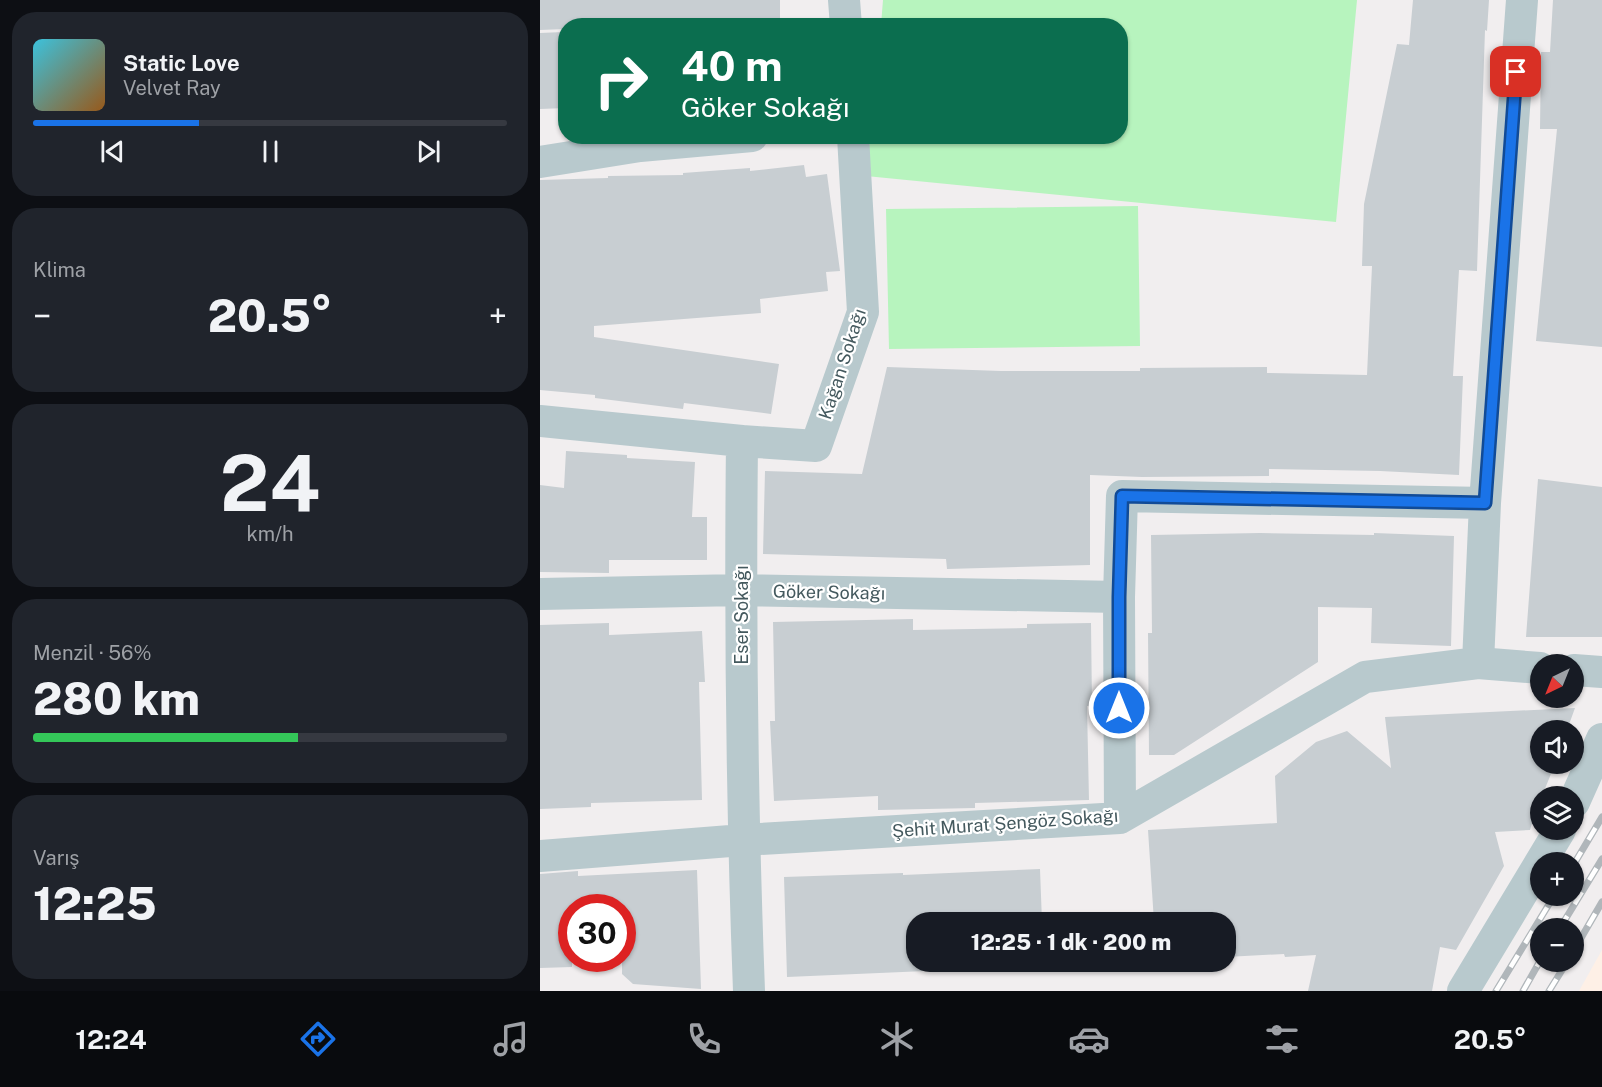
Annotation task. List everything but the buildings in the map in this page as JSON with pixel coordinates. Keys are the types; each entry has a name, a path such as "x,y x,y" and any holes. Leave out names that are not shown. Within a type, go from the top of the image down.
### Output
{"street":[{"path":"844,0 845,18"},
{"path":"1478,663 1485,503 1522,0"},
{"path":"540,162 662,144"},
{"name":"Kağan Sokağı","path":"742,441 816,446 863,312 853,144"},
{"path":"540,421 742,441"},
{"name":"Eser Sokağı","path":"742,441 743,840 749,991"},
{"path":"1120,818 1119,597 1122,496 1485,503"},
{"name":"Göker Sokağı","path":"540,594 741,590 1119,597"},
{"name":"Şehit Murat Şengöz Sokağı","path":"540,856 743,840 1120,818 1365,677 1478,663 1530,667"},
{"path":"1584,671 1602,672"},
{"path":"1581,786 1602,739"},
{"path":"1463,991 1554,840"}],"shaded area":[{"path":"1602,950 1602,991 1579,991"}],"green space":[{"path":"883,0 1357,0 1336,222 866,176 869,144 1128,144 1128,18 882,18"},
{"path":"1138,206 1140,346 889,349 886,209"}],"railway":[{"path":"1581,852 1602,817"},
{"path":"1566,918 1602,859"},
{"path":"1584,933 1602,902"},
{"path":"1496,991 1548,906"},
{"path":"1523,991 1534,972"},
{"path":"1549,991 1561,972"}],"route":[{"path":"1119,708 1122,496 1485,503 1516,72"}]}
